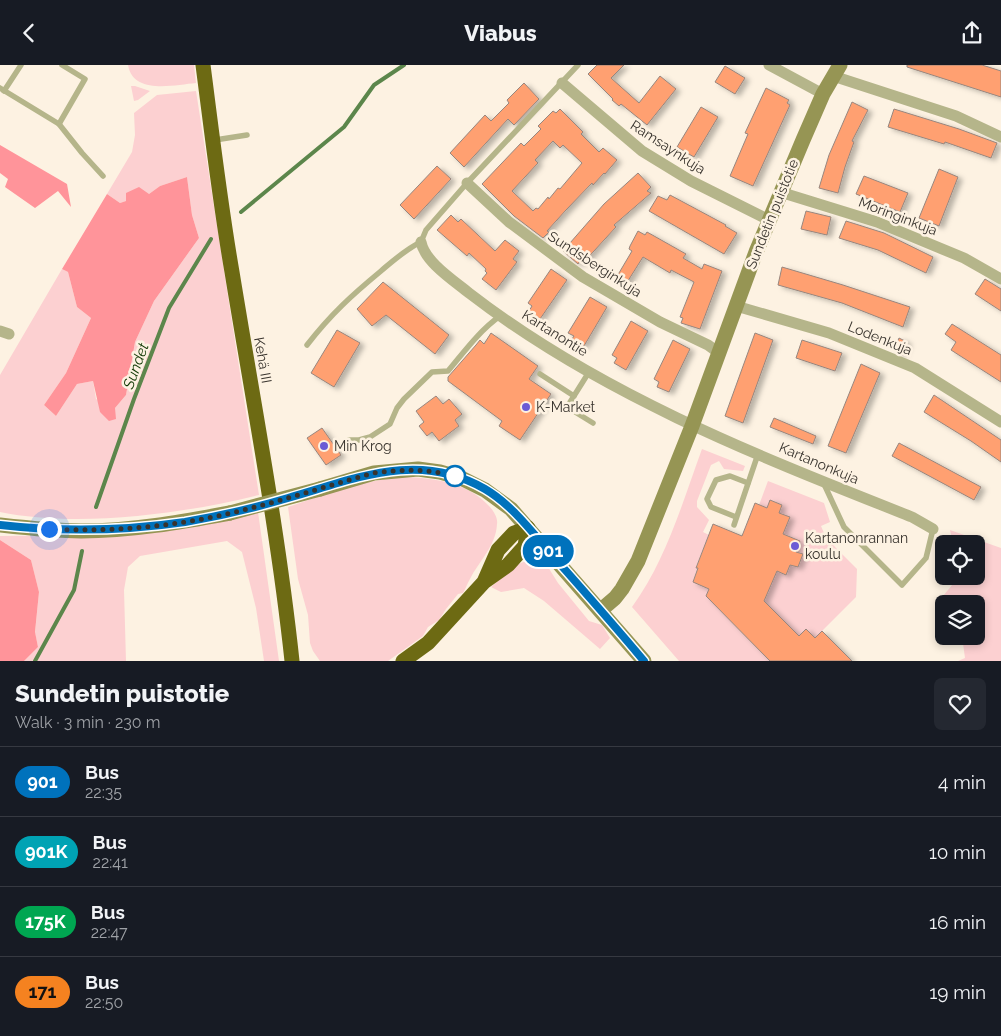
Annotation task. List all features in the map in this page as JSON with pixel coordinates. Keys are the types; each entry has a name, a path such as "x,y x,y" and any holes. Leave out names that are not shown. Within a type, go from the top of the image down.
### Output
{"highway":[{"name":"Kehä III","path":"203,65 231,270 279,551 292,661"},
{"path":"403,661 428,643 484,582 498,550 514,533 528,528"}],"main road":[{"name":"Sundetin puistotie","path":"601,610 615,598 638,561 692,426 780,192 823,94 836,71"},
{"path":"0,525 32,529 82,531 157,525 230,513 374,473 418,469 440,472 455,476 485,489 511,509 644,661"}],"street":[{"path":"770,65 823,94"},
{"path":"836,71 956,116 1001,137"},
{"name":"Ramsaynkuja","path":"562,83 642,151 691,181 769,220"},
{"name":"Sundsberginkuja","path":"467,183 509,222 583,277 660,322 708,345 719,353"},
{"name":"Moringinkuja","path":"780,192 877,222 964,258 1001,279"},
{"name":"Kartanontie","path":"421,241 423,250 442,271 500,316 609,384 692,426"},
{"name":"Lodenkuja","path":"736,307 829,333 915,368 1001,423"},
{"name":"Kartanonkuja","path":"692,426 823,482 912,517 933,529"}],"lane":[{"path":"20,65 2,89 59,124 82,153 103,175"},
{"path":"59,124 85,79 62,65"},
{"path":"307,345 327,319 346,300 409,247 421,241 426,231 467,183 578,65"},
{"path":"212,141 247,135"},
{"path":"349,440 370,437 390,424 397,408 404,399 432,373 448,371 488,324 500,316"},
{"path":"589,372 567,407 593,423"},
{"path":"540,374 574,396"},
{"path":"734,525 758,454"},
{"path":"736,517 711,507 707,499 716,480 730,476 748,483"},
{"path":"823,482 844,527 902,585 926,558 933,529"}],"shaded area":[{"path":"128,65 194,65 196,83 166,86 146,84 138,81 131,74"},
{"path":"131,86 135,86 150,91 134,101"},
{"path":"196,91 259,495 197,508 130,517 62,519 30,517 0,512 0,375 62,269 68,272 77,307 91,318 66,373 44,405 56,416 77,384 93,381 96,399 115,408 126,395 135,342 154,301 199,238 192,215 187,177 160,186 149,194 120,203 107,194 132,152 135,135 134,113 157,95"},
{"path":"0,145 67,184 71,207 58,191 35,208 5,187 8,179 0,173"},
{"path":"187,177 192,215 199,238 154,301 135,342 126,395 115,408 116,419 109,421 100,412 93,381 77,384 56,416 44,405 66,373 91,318 77,307 68,272 62,269 107,194 120,203 126,201 126,193 139,187 149,194 160,186"},
{"path":"702,449 745,466 743,471 724,469 719,461 711,465 697,501 697,507 709,520 703,532 709,535 696,567 698,568 693,581 709,589 706,596 770,661 679,661 632,607 664,551"},
{"path":"397,477 447,482 470,491 481,498 490,507 497,520 494,539 463,593 458,594 439,620 428,627 423,636 388,661 320,661 310,643 308,615 298,579 288,507 352,485"},
{"path":"768,481 824,503 830,522 821,526 827,540 830,539 835,547 857,569 856,597 815,638 806,629 799,636 759,596 760,592 767,594 770,586 770,568 786,575 790,565 798,567 803,555 796,552 800,541 783,534 790,517 779,513 782,505 770,500 767,508 759,505"},
{"path":"258,512 279,661 264,661 256,608 242,552 227,541 140,556 128,567 124,590 126,661 24,661 38,647 35,633 39,592 31,560 0,540 0,536 133,535"},
{"path":"950,530 964,535 951,535"},
{"path":"0,540 31,560 39,592 35,632 38,647 24,661 0,661"},
{"path":"985,542 1001,548 1001,661 958,661 965,658 963,645 985,645 985,595 944,595 952,585 985,585"},
{"path":"533,560 548,567 558,583 589,621 602,625 610,638 600,649 544,601 524,588 501,592 491,587 515,566"}],"building":[{"path":"597,65 624,65 611,78 639,103 660,76 676,89 647,125 621,104 619,106 612,100 588,74"},
{"path":"907,65 982,65 1001,71 1001,97 907,67"},
{"path":"725,66 745,78 735,94 715,82"},
{"path":"524,83 539,99 514,125 508,119 464,167 450,153 485,115 491,121 509,103 507,100"},
{"path":"766,88 789,100 787,103 790,105 753,186 730,176 748,134 745,133"},
{"path":"852,102 868,110 852,141 854,142 838,193 819,188 829,155"},
{"path":"701,107 718,117 694,157 677,147"},
{"path":"560,109 583,132 581,134 599,152 603,148 617,160 605,174 593,185 592,183 566,210 543,238 514,216 482,184 521,143 524,146 541,129 538,126 553,111 556,113","holes":["553,141 560,148 563,145 582,163 560,189 558,188 549,199 548,197 538,209 536,208 533,211 512,191 538,163 535,160"]},
{"path":"894,109 997,143 991,158 945,142 944,144 888,127"},
{"path":"437,166 451,179 414,219 400,205"},
{"path":"939,169 958,177 939,226 919,218"},
{"path":"638,173 651,187 647,191 651,193 614,225 616,227 583,263 580,261 578,264 563,251 604,204"},
{"path":"864,176 908,193 900,212 856,194"},
{"path":"670,195 726,225 737,233 724,254 649,211 658,196 667,200"},
{"path":"806,211 831,217 827,235 801,229"},
{"path":"451,215 458,222 461,219 495,251 505,240 519,251 513,259 517,262 496,290 482,279 487,273 486,269 469,253 467,256 437,230"},
{"path":"846,221 884,233 933,257 926,273 878,250 839,238"},
{"path":"638,231 645,235 647,232 686,254 683,258 702,269 704,264 722,271 700,329 681,323 683,318 680,317 694,282 671,270 670,273 643,257 626,284 616,278 632,251 629,249"},
{"path":"782,267 910,307 903,327 842,303 778,285"},
{"path":"551,269 567,280 540,319 529,311 532,306 528,303"},
{"path":"985,279 1001,289 1001,311 975,294"},
{"path":"383,282 449,335 435,354 386,315 372,326 357,309"},
{"path":"590,297 607,307 584,346 572,339 574,336 568,333"},
{"path":"631,321 648,331 626,370 614,363 617,358 612,355"},
{"path":"952,324 1001,355 1001,382 951,350 956,342 945,334"},
{"path":"337,330 360,343 334,387 311,373"},
{"path":"491,333 538,366 529,379 551,394 520,440 499,426 502,421 448,381 448,377 480,340 484,344"},
{"path":"755,333 773,340 743,423 725,416"},
{"path":"899,338 907,342 902,354 894,350"},
{"path":"673,340 690,349 669,392 657,387 659,382 654,379"},
{"path":"802,340 842,353 835,371 796,358"},
{"path":"861,364 880,373 846,453 828,446"},
{"path":"934,395 1001,440 1001,462 924,412"},
{"path":"436,396 443,404 449,399 462,414 455,420 459,426 439,441 432,432 427,436 419,426 424,422 416,411"},
{"path":"774,418 816,436 813,444 770,427"},
{"name":"Min Krog","path":"322,428 341,455 326,465 307,438"},
{"path":"899,443 981,487 974,500 892,456"},
{"path":"770,500 782,505 779,513 790,517 783,534 800,541 796,552 803,554 798,567 790,565 786,575 777,571 764,601 799,636 806,629 815,638 822,631 852,661 770,661 706,596 709,589 693,582 698,568 696,568 713,524 742,536 755,503 767,508"}],"waterway":[{"name":"Sundet","path":"241,212 344,127 374,85 404,65"},
{"name":"Sundet","path":"96,507 134,399 169,308 211,239"},
{"name":"Sundet","path":"35,661 74,590 82,551"}],"bus line":[{"name":"901","path":"0,525 32,529 82,531 185,522 286,499 374,473 418,469 440,472 455,476 485,489 511,509 644,661"}],"place":[{"name":"K-Market","path":"526,407"},
{"name":"Min Krog","path":"324,446"},
{"name":"Kartanonrannan koulu","path":"795,546"}],"route":[{"path":"49,529 82,531 185,522 230,513 374,473 394,470 418,469 455,476"}]}
